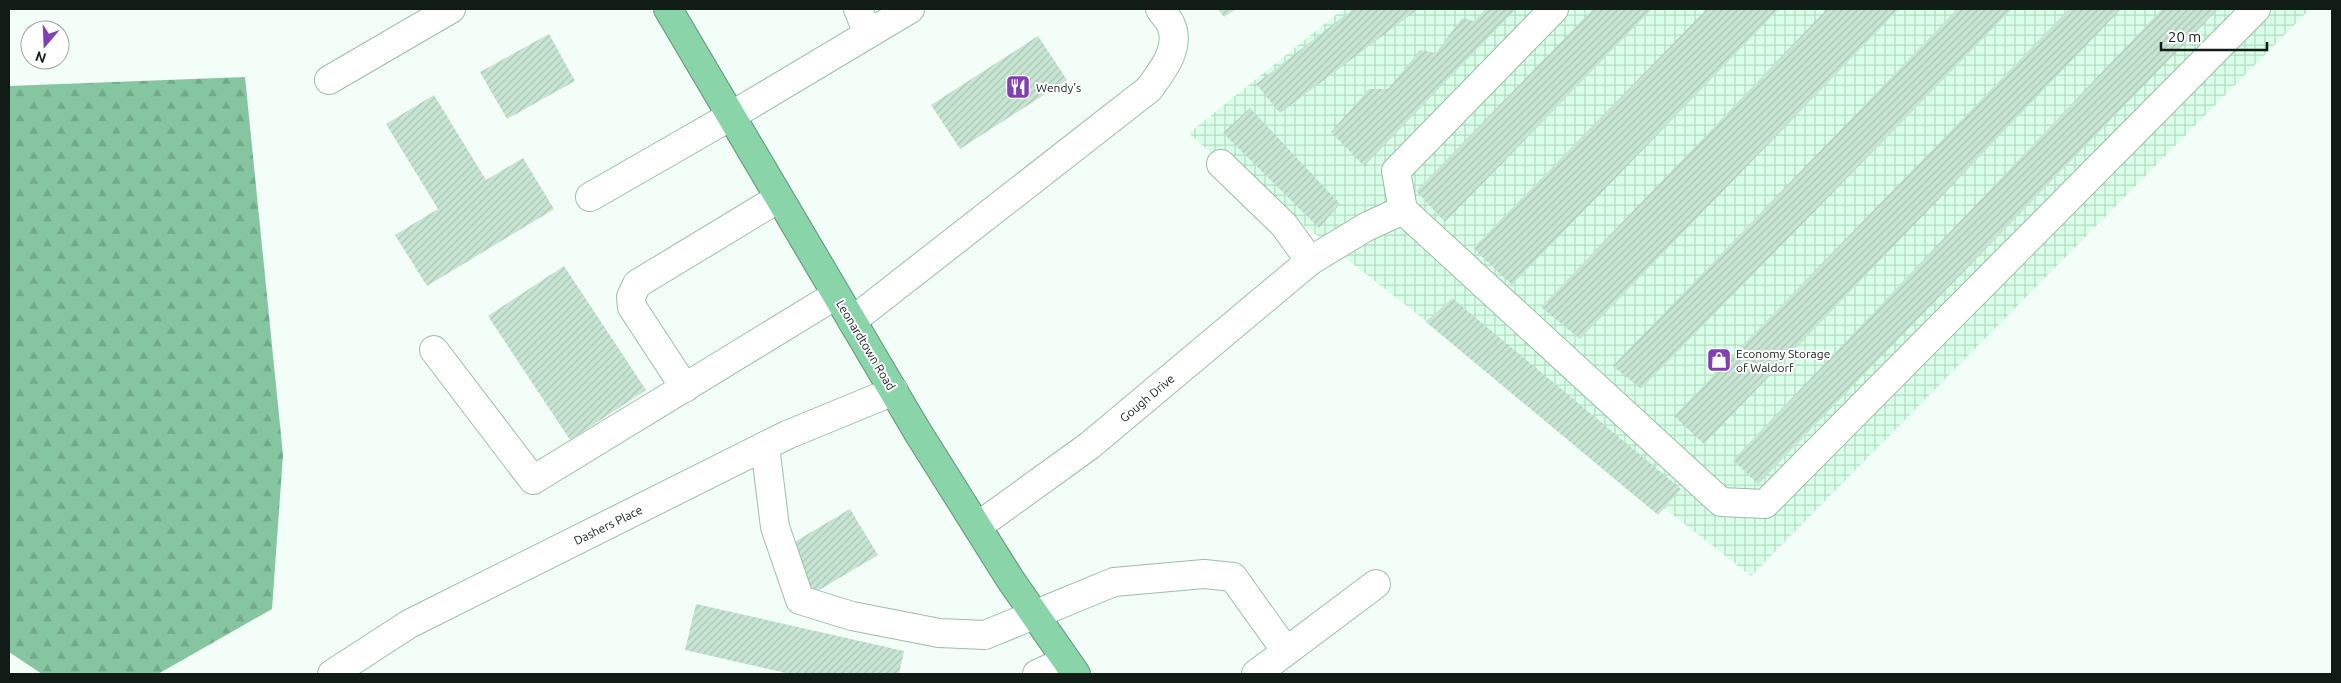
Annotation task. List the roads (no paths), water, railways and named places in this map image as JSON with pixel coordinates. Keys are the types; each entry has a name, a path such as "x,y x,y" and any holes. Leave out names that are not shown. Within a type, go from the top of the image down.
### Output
{"highway":[{"name":"Leonardtown Road","path":"668,9 917,432 1010,579 1071,667"}],"street":[{"path":"329,80 451,9"},
{"path":"858,9 868,34"},
{"path":"590,197 731,116 910,9"},
{"path":"852,320 1149,89 1165,67 1173,48 1172,26 1160,9"},
{"path":"1554,9 1396,172 1403,210 1721,502 1765,504 2256,9"},
{"path":"1221,164 1284,224 1310,261"},
{"path":"685,388 632,307 631,297 637,284 779,198"},
{"name":"Gough Drive","path":"978,526 1089,446 1310,261 1366,227 1403,210"},
{"path":"434,350 532,480 836,295"},
{"name":"Dashers Place","path":"332,674 409,624 765,446 894,391"},
{"path":"765,446 775,527 800,600 852,616 939,633 985,635 1114,582 1204,574 1233,577 1286,651"},
{"path":"1256,674 1376,584"},
{"path":"1037,674 1071,667"}],"place":[{"name":"Wendy's","path":"1018,87"},
{"name":"Economy Storage of Waldorf","path":"1719,360"}]}
